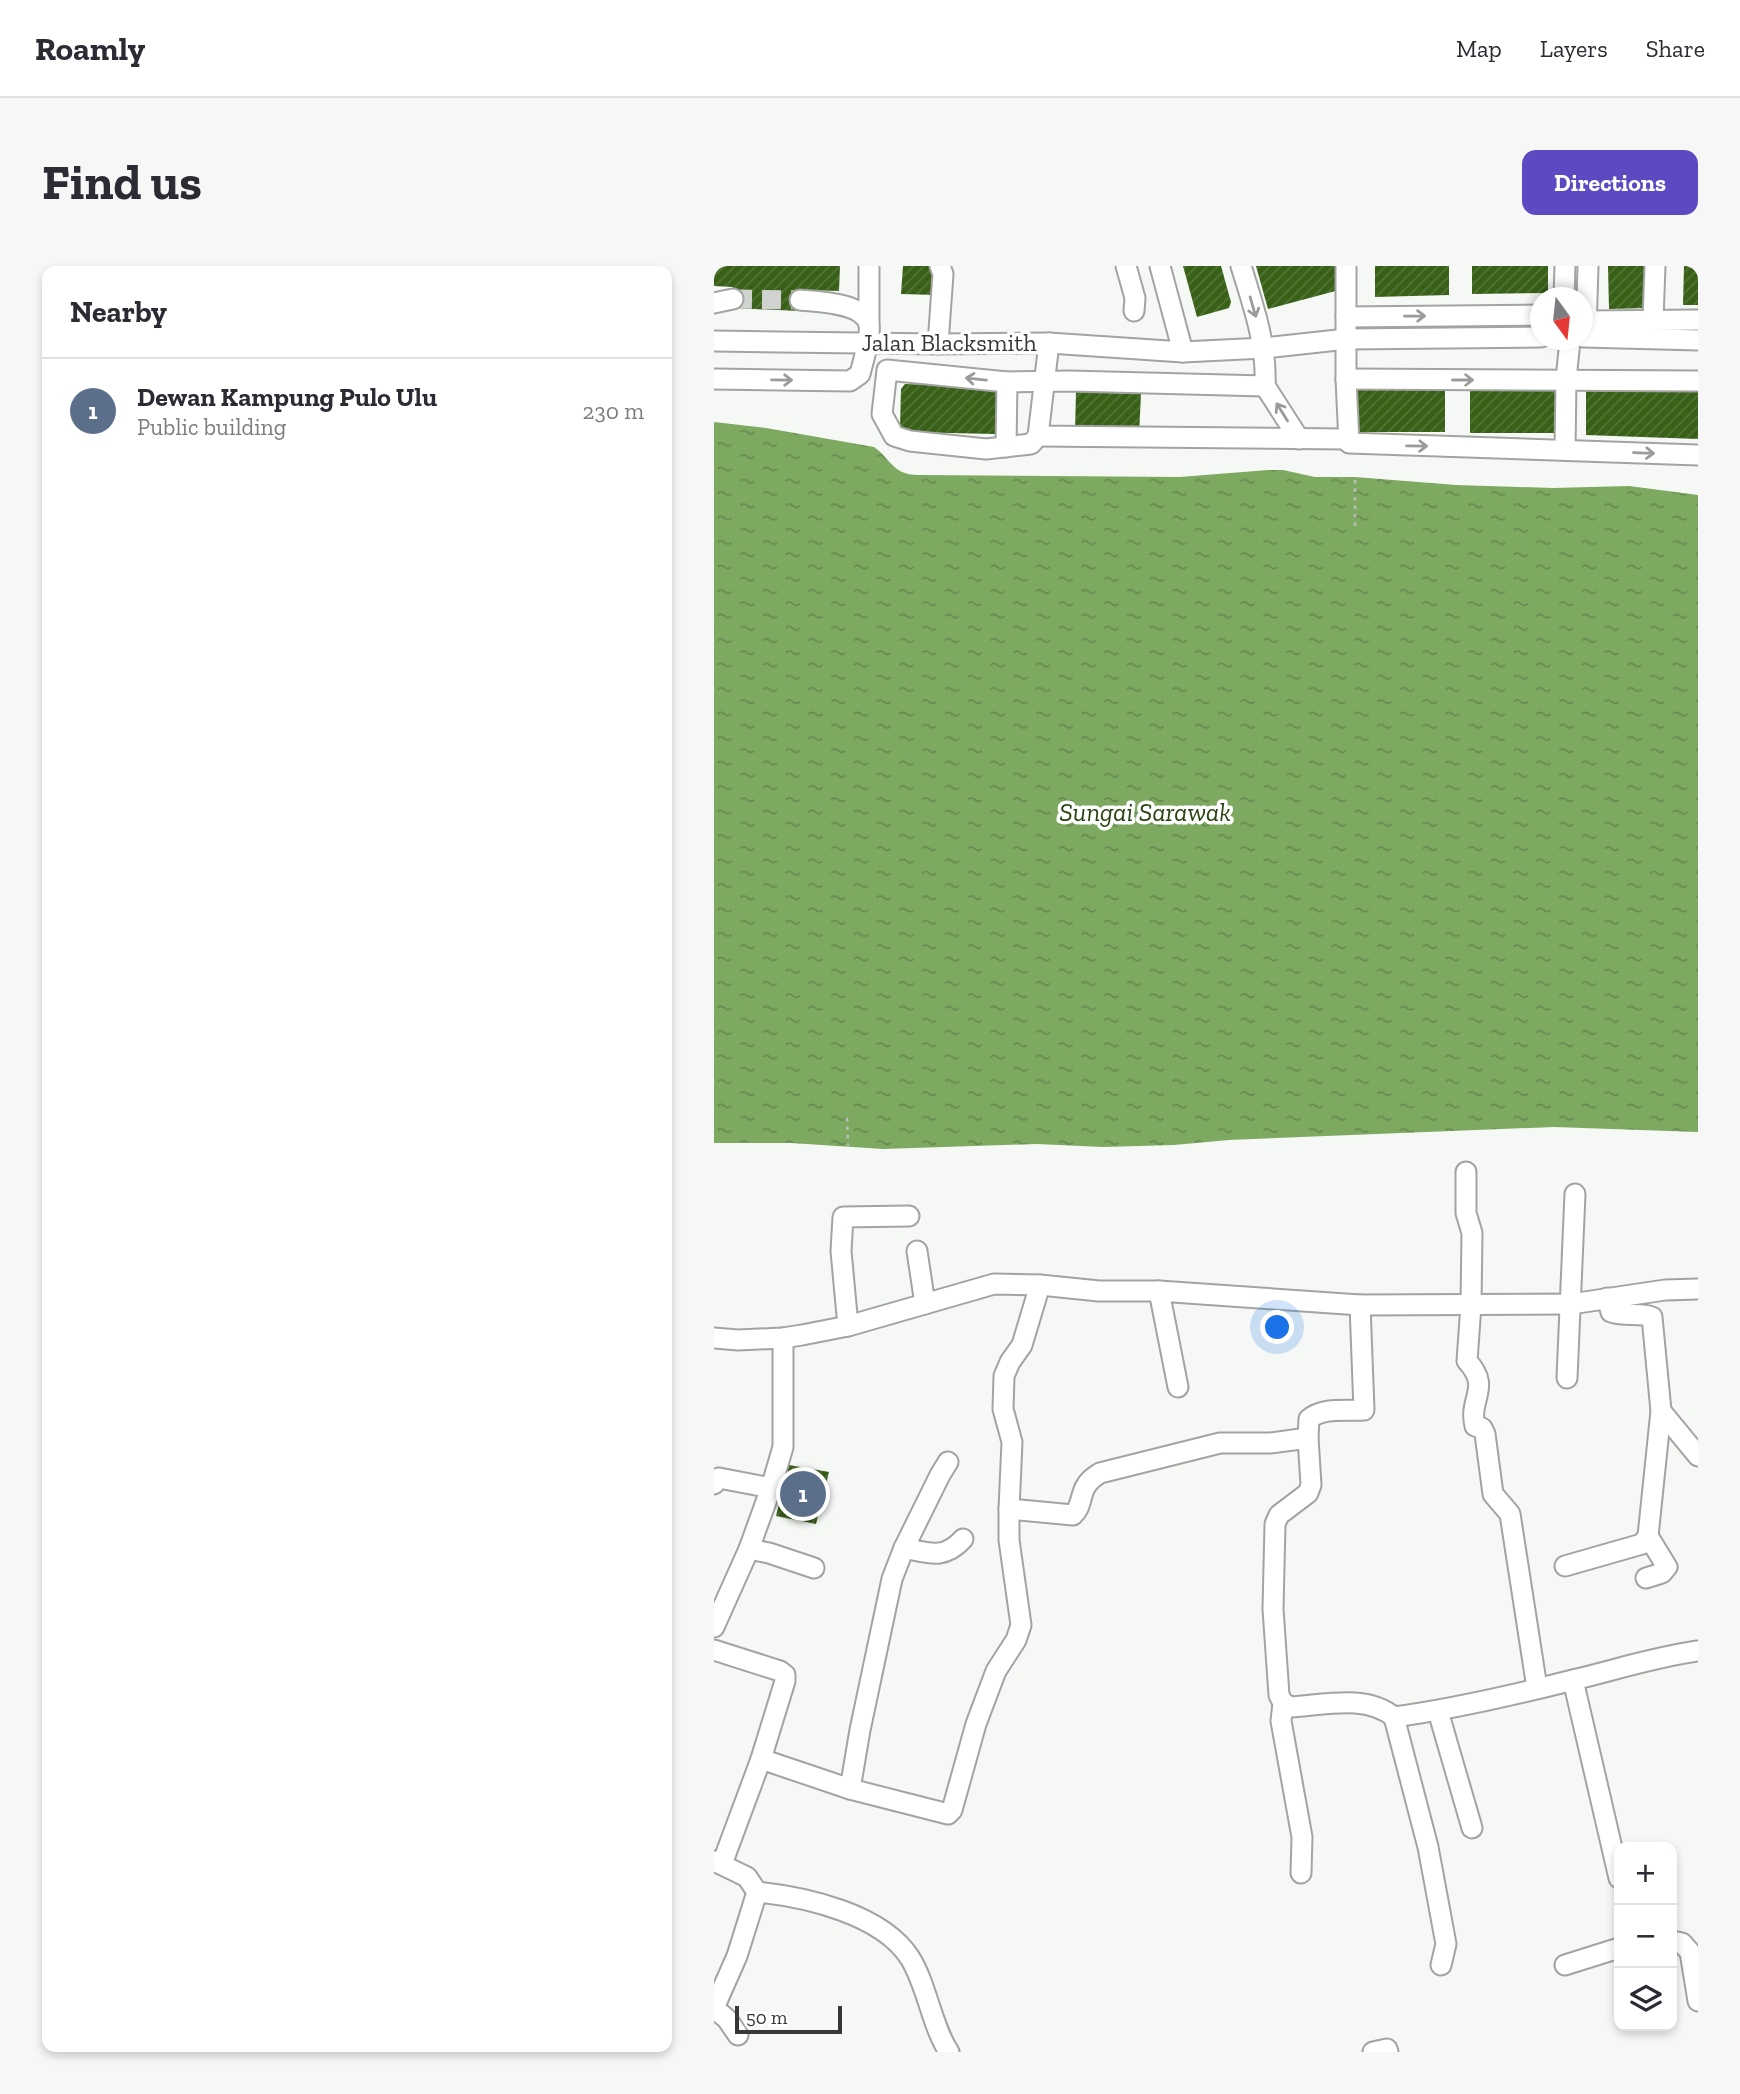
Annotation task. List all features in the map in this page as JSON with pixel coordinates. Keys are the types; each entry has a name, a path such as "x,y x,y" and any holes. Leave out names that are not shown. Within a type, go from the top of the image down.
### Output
{"street":[{"path":"714,379 850,382 860,374 868,333 869,266"},
{"path":"938,344 943,274 940,266"},
{"path":"1126,266 1135,298 1134,311"},
{"path":"1160,266 1183,352"},
{"path":"1241,266 1264,348 1265,386 1298,439"},
{"path":"1346,266 1349,443 1698,455"},
{"path":"1564,287 1565,266"},
{"path":"1586,287 1588,266"},
{"path":"1653,320 1655,266"},
{"path":"800,300 844,305 863,314 868,333"},
{"path":"1346,317 1530,315"},
{"path":"1593,332 1653,320 1698,320"},
{"name":"Jalan Blacksmith","path":"714,341 868,333 938,344 1049,343 1183,352 1264,348 1346,339 1530,337"},
{"path":"1593,335 1698,340"},
{"path":"1049,343 1044,382 1038,436 1031,444 986,449 910,442 894,436 882,414 887,370 1007,382 1044,382 1097,381 1265,386"},
{"path":"1565,450 1566,380 1576,350"},
{"path":"1346,379 1698,380"},
{"path":"1006,447 1007,382"},
{"path":"1038,436 1347,439"},
{"path":"1465,1172 1466,1213 1472,1233 1467,1362 1477,1372 1480,1384 1473,1418 1475,1426 1482,1428 1485,1434 1493,1494 1510,1514 1537,1688"},
{"path":"1567,1378 1575,1194"},
{"path":"848,1326 841,1251 843,1217 909,1216"},
{"path":"917,1251 925,1304"},
{"path":"714,1338 783,1338 848,1326 993,1283 1360,1305 1572,1304 1665,1290 1698,1289"},
{"path":"761,1759 850,1789 942,1813 948,1814 952,1810 976,1724 996,1671 1016,1640 1021,1625 1009,1540 1013,1442 1003,1409 1004,1376 1022,1345 1040,1285"},
{"path":"1159,1291 1178,1387"},
{"path":"1565,1566 1643,1544 1648,1536 1661,1412 1652,1317 1611,1312 1607,1298"},
{"path":"1301,1873 1302,1837 1281,1721 1283,1703 1279,1695 1273,1609 1275,1524 1279,1515 1308,1493 1311,1485 1309,1419 1325,1411 1364,1410 1360,1305"},
{"path":"714,1625 749,1549 783,1447 783,1338"},
{"path":"1661,1412 1698,1456"},
{"path":"1009,1509 1073,1515 1078,1510 1084,1488 1100,1473 1220,1443 1270,1443 1308,1438"},
{"path":"850,1789 892,1579 904,1548 948,1462"},
{"path":"714,1484 719,1478 771,1488"},
{"path":"1646,1578 1662,1573 1667,1567 1648,1536"},
{"path":"904,1548 928,1553 947,1553 963,1539"},
{"path":"749,1549 814,1568"},
{"path":"714,1650 785,1675 761,1759 718,1862 747,1877 757,1892"},
{"path":"1394,1717 1438,1711 1665,1656 1698,1651"},
{"path":"1573,1680 1614,1856"},
{"path":"1283,1703 1291,1707 1366,1703 1383,1709 1394,1717 1428,1847 1446,1944 1441,1965"},
{"path":"1438,1711 1472,1828"},
{"path":"738,2035 727,2019 714,2008 737,1956 757,1892"},
{"path":"757,1892 790,1895 814,1902 857,1917 885,1931 910,1958 949,2052"},
{"path":"1677,1942 1682,1943 1690,1952 1698,2001"},
{"path":"1565,1965 1614,1950"}],"path":[{"path":"1355,477 1355,526"},
{"path":"847,1118 848,1146"}],"water":[{"name":"Sungai Sarawak","path":"714,422 874,447 897,469 914,475 1180,477 1283,470 1315,477 1553,488 1629,486 1698,495 1698,1132 1554,1127 1103,1147 1037,1144 883,1149 791,1143 714,1143"}],"building":[{"path":"714,266 840,266 839,291 801,290 799,311 732,308 733,287 714,286"},
{"path":"903,266 935,266 935,295 901,294"},
{"path":"1183,266 1221,266 1231,302 1229,308 1197,317"},
{"path":"1256,266 1337,266 1343,289 1268,309"},
{"path":"1375,266 1449,266 1449,295 1375,297"},
{"path":"1472,266 1548,266 1548,287 1530,287 1530,293 1472,294"},
{"path":"1608,266 1647,266 1648,308 1609,309"},
{"path":"1684,266 1698,266 1698,305 1683,305"},
{"path":"905,384 994,387 1000,390 999,430 995,434 905,432 900,428 901,389"},
{"path":"1445,386 1445,432 1357,432 1357,387"},
{"path":"1470,388 1556,388 1555,433 1470,433"},
{"path":"1586,389 1698,391 1698,439 1586,435"},
{"path":"1076,392 1141,394 1139,434 1075,432"},
{"path":"789,1465 829,1472 816,1524 776,1516"}],"tunnel":[{"path":"733,299 800,300"}],"place":[{"name":"Dewan Kampung Pulo Ulu","path":"803,1494"}]}
